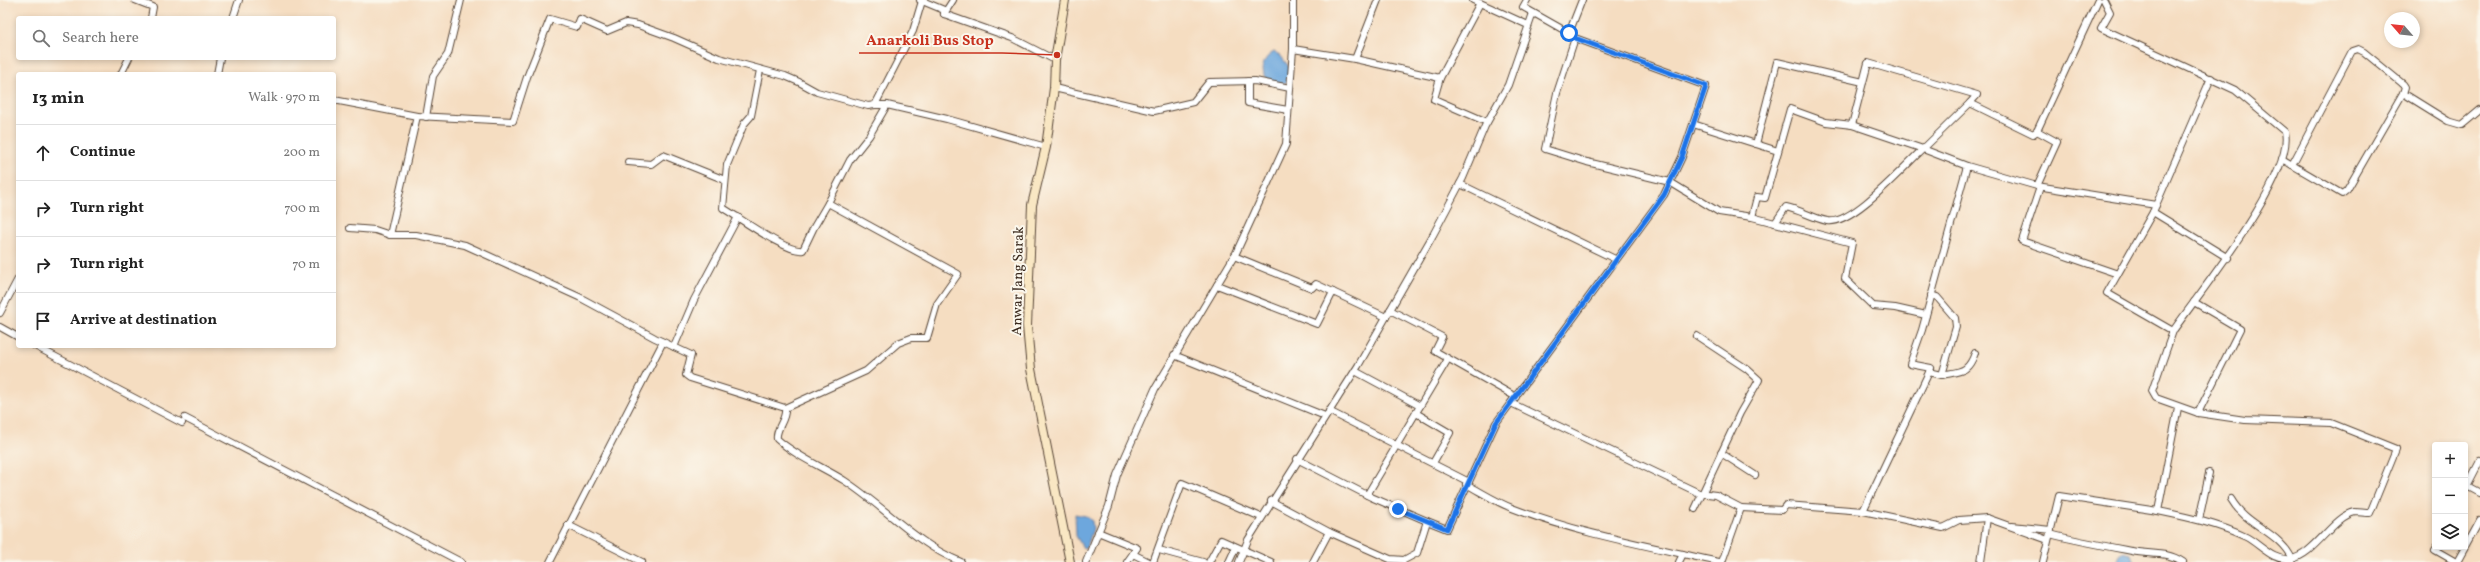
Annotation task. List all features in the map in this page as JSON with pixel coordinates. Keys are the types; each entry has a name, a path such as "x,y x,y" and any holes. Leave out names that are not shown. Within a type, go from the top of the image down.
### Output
{"main road":[{"name":"Anwar Jang Sarak","path":"1065,0 1055,60 1054,88 1046,147 1032,205 1027,326 1031,369 1070,562"}],"street":[{"path":"135,0 152,6"},
{"path":"151,16 152,6 156,0"},
{"path":"234,16 238,0"},
{"path":"426,117 433,76 448,54 461,0"},
{"path":"944,14 953,0"},
{"path":"1086,562 1109,506 1117,475 1155,389 1234,256 1286,144 1293,48 1293,0"},
{"path":"1355,59 1378,0"},
{"path":"1473,0 1528,25"},
{"path":"1297,459 1367,496 1447,529 1466,482 1496,423 1664,195 1682,157 1706,86 1575,38 1569,33 1522,7 1527,0"},
{"path":"1569,33 1582,0"},
{"path":"1970,103 2022,130 2033,134 2037,131 2098,0"},
{"path":"2043,562 2059,496 2158,511 2198,520 2246,537 2281,559 2291,560 2310,548 2343,518 2354,512 2370,513 2396,449 2331,423 2245,420 2198,413 2178,408 2156,398 2152,391 2173,331 2228,258 2259,208 2282,159 2287,139 2285,132 2235,90 2101,28 2110,12 2104,0"},
{"path":"875,106 913,31 920,1 944,10 944,14 1012,38 1055,60"},
{"path":"1480,3 1440,78 1434,99 1487,122"},
{"path":"1239,562 1261,517 1355,371 1460,184 1487,122 1508,85 1533,13"},
{"path":"336,100 417,116 512,121 550,19 578,27 580,19 607,31 626,23 638,25 674,38 719,58 799,82 817,92 868,106 887,105 1019,138 1046,147"},
{"path":"1575,38 1557,93 1545,150 1587,162 1670,182 1719,212 1752,217 1852,243 1845,279 1867,301 1873,306 1895,308 1926,315"},
{"path":"1293,48 1355,59 1440,78"},
{"path":"2282,159 2292,165 2342,194 2347,190 2403,93 2405,87 2364,52 2358,49 2352,51 2292,165"},
{"path":"122,72 128,60"},
{"path":"217,72 220,60"},
{"path":"1756,144 1777,62 1863,82"},
{"path":"1775,223 1786,207 1828,221 1845,218 1866,204 1977,95 1868,64 1852,125"},
{"path":"760,70 751,116 744,124 730,158 725,180 723,208 783,244 799,251 804,250 814,227 850,160 887,105"},
{"path":"2173,331 2107,293 2153,212 2211,78"},
{"path":"1054,88 1154,111 1193,102 1209,82 1248,81 1290,88"},
{"path":"1248,81 1248,103 1288,110"},
{"path":"2403,93 2448,121 2462,125 2480,110"},
{"path":"1752,217 1757,197 1765,198 1790,109 1826,122 1852,125 1923,149 1967,166 2038,186 2156,205"},
{"path":"390,235 417,116"},
{"path":"1693,124 1778,151"},
{"path":"2037,131 2057,142 2038,186 2022,242 2118,274"},
{"path":"628,162 652,164 663,155 725,180"},
{"path":"1863,511 1931,368 1910,364 1926,315 1967,166"},
{"path":"1460,184 1616,259"},
{"path":"350,228 375,230 390,235 416,235 465,245 579,297 691,356 686,375 695,382 785,408 866,370 898,343 911,338 927,338 937,304 958,274 828,203"},
{"path":"2153,212 2228,258"},
{"path":"674,347 694,300 738,217"},
{"path":"1234,256 1312,288 1316,284 1386,317"},
{"path":"0,313 16,283"},
{"path":"1217,285 1317,324 1333,292"},
{"path":"1931,295 1937,297 1955,318 1955,334 1942,375"},
{"path":"2194,302 2240,329 2198,413"},
{"path":"1390,310 1442,337 1435,351 1516,397"},
{"path":"0,327 16,336"},
{"path":"1695,509 1740,413 1759,380 1747,369 1697,336"},
{"path":"550,562 663,342"},
{"path":"39,348 461,562"},
{"path":"1929,372 1942,375 1961,373 1972,363 1975,353"},
{"path":"1174,355 1327,413 1433,464 1510,508 1614,540 1721,562 1741,508"},
{"path":"1367,496 1448,359"},
{"path":"1355,371 1420,406"},
{"path":"1511,403 1702,493 1716,495 1741,508 1782,510 1786,505 1863,511 1943,528 1959,520 1987,518 2007,526 2134,552 2160,552 2172,555 2183,562"},
{"path":"785,408 786,414 778,430 777,439 845,481 915,536 947,557 961,562"},
{"path":"2158,511 2178,408"},
{"path":"1416,413 1450,433 1433,464"},
{"path":"1721,453 1755,475"},
{"path":"2468,484 2480,461"},
{"path":"2198,520 2209,473"},
{"path":"1153,562 1159,550 1160,541 1182,483 1261,517"},
{"path":"2468,489 2480,493"},
{"path":"2231,499 2237,510 2259,528 2277,538 2287,548 2291,560"},
{"path":"1271,501 1330,532 1390,559 1404,560 1417,553 1427,521"},
{"path":"1981,562 1987,518"},
{"path":"2435,550 2456,562 2480,520"},
{"path":"568,525 642,562"},
{"path":"2007,526 2050,535"},
{"path":"1098,532 1137,548 1128,562"},
{"path":"1313,562 1330,532"},
{"path":"1209,562 1221,540 1271,562"},
{"path":"1229,562 1236,547"},
{"path":"1159,550 1203,562"},
{"path":"1133,554 1149,562"},
{"path":"1679,562 1683,554"}],"water":[{"path":"1274,52 1280,55 1290,68 1288,82 1279,84 1265,78 1263,67 1265,60"},
{"path":"1075,514 1086,516 1092,521 1093,529 1087,547 1083,548 1076,536"},
{"path":"2124,552 2131,554 2134,562 2117,562 2120,555"}],"place":[{"name":"Anarkoli Bus Stop","path":"1057,55"}],"route":[{"path":"1398,509 1447,529 1467,481 1496,423 1664,195 1682,157 1706,86 1575,38 1569,33"}]}
